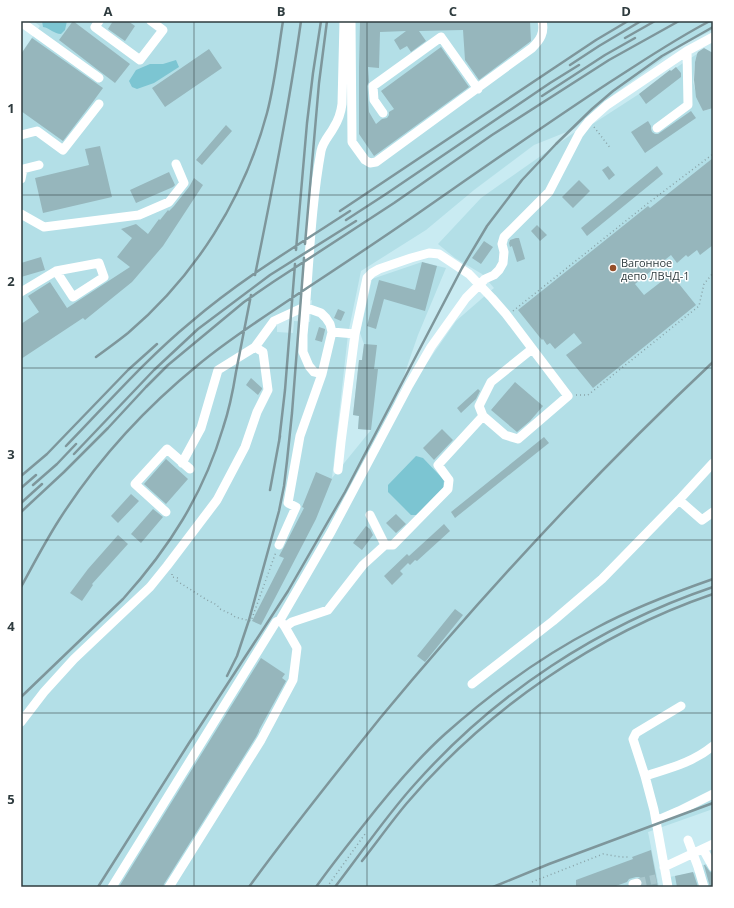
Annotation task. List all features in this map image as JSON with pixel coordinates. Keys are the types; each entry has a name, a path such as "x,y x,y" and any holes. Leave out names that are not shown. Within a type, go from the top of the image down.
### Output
{"street":[{"path":"99,21 95,27 140,60 163,30 151,21"},
{"path":"322,374 314,372 303,352 303,335 314,202 322,148 340,116 342,104 344,21"},
{"path":"351,21 352,142 365,160 370,162 376,162 478,89 532,48 542,34 542,21"},
{"path":"21,22 99,78"},
{"path":"383,113 374,100 373,86 441,37 478,89"},
{"path":"282,623 408,385 431,347 466,298 485,279 494,275 500,270 503,263 504,252 502,244 504,237 549,192 579,134 589,121 607,105 687,51 713,37"},
{"path":"657,128 688,105 687,51"},
{"path":"21,135 36,131 63,150 98,104"},
{"path":"21,214 44,227 139,215 169,202 184,183 176,164"},
{"path":"21,179 23,169 39,165"},
{"path":"338,470 354,334 367,278 372,273 379,269 411,258 430,253 439,254 469,274 507,316 568,396 518,439 505,435 483,416 479,406 492,382 532,349"},
{"path":"21,292 56,271 99,264 104,277 73,298 56,271"},
{"path":"182,463 201,428 218,370 255,347 274,321 302,308 307,308 321,313 330,324 332,332 322,374 300,436 288,503 296,507 279,545"},
{"path":"332,332 354,334"},
{"path":"21,722 44,692 74,659 150,587 217,500 245,448 257,412 268,390 263,352 255,347"},
{"path":"112,887 276,622 292,622 328,610 363,565 385,545 393,545 448,489 449,480 438,465 483,416"},
{"path":"166,512 135,484 167,450 190,469"},
{"path":"472,684 553,621 602,579 713,464"},
{"path":"679,500 702,520 713,512"},
{"path":"370,515 385,545"},
{"path":"169,887 261,740 293,680 297,648 282,623"},
{"path":"668,887 656,821 645,776 633,739 636,733 681,706"},
{"path":"645,776 683,764 694,759 713,746"},
{"path":"656,821 680,811 713,794"},
{"path":"688,840 704,887"},
{"path":"656,879 693,854 713,844"},
{"path":"703,849 713,867"}],"path":[{"path":"589,121 611,149"},
{"path":"507,316 647,204 713,154"},
{"path":"568,396 588,395 699,306 704,284 713,273"},
{"path":"172,572 172,577 178,578 177,581 217,605 220,609 235,617 252,621 279,545"},
{"path":"327,887 365,834"},
{"path":"532,882 603,854 628,857"}],"shaded area":[{"path":"33,21 713,21 713,30 682,45 614,94 574,129 534,145 474,190 426,230 361,271 348,334 332,478 371,430 358,429 359,416 353,415 359,360 362,360 364,344 360,333 372,279 422,262 446,268 418,335 390,416 456,321 494,288 482,274 455,258 438,244 481,198 582,127 588,127 639,94 670,70 671,71 697,54 693,82 697,97 703,111 713,108 713,809 648,832 659,887 21,887 21,54 40,26","holes":["312,300 310,322 294,321 293,333 277,332 277,318"]},
{"path":"42,21 67,21 65,30 61,34 43,27"},
{"path":"176,60 179,67 154,83 137,89 132,87 129,81 136,70 150,64 163,64"},
{"path":"416,456 423,458 444,480 443,489 417,515 411,515 388,492 388,485"},
{"path":"708,863 713,873 713,887 671,887 669,877 697,872 701,866"}],"building":[{"path":"73,21 130,64 115,83 59,40"},
{"path":"113,21 128,21 135,26 125,41 108,29"},
{"path":"360,21 530,21 531,41 479,80 465,60 463,30 419,31 426,41 411,52 407,46 400,50 394,40 406,31 380,32 379,68 368,67 369,82 367,86 369,112 376,124 382,119 387,118 389,112 394,109 381,91 441,47 469,87 374,156 359,134"},
{"path":"32,38 103,88 63,141 21,111 21,54"},
{"path":"704,48 713,53 713,108 703,111 696,97 694,80 697,54"},
{"path":"209,49 222,68 165,107 152,88"},
{"path":"676,67 681,73 681,77 646,104 639,94"},
{"path":"691,111 696,118 645,153 631,132 648,121 652,132 658,134"},
{"path":"226,125 232,131 202,165 196,160"},
{"path":"100,146 112,197 43,213 35,178 89,165 85,149"},
{"name":"Вагонное депо ЛВЧД-1","path":"713,158 713,245 700,255 697,250 688,257 686,255 677,263 671,255 635,284 644,295 671,274 696,305 593,388 566,355 582,343 574,333 555,349 550,343 547,345 543,339 542,340 518,310 648,206 650,208"},
{"path":"608,166 615,175 609,180 602,170"},
{"path":"657,166 663,174 587,236 581,228"},
{"path":"169,172 175,185 173,187 136,203 130,190"},
{"path":"194,178 203,185 163,246 132,282 85,320 83,318 21,359 21,324 39,312 28,296 50,282 67,308 130,267 117,257 132,238 121,229 136,224 148,234 159,219 160,220 168,210 169,211 174,206"},
{"path":"579,180 590,191 573,208 562,197"},
{"path":"537,225 547,235 540,241 531,231"},
{"path":"519,238 525,259 517,262 512,246 510,247 509,243 510,240"},
{"path":"484,241 493,247 481,264 472,258"},
{"path":"41,257 45,270 21,277 21,263"},
{"path":"422,262 437,266 425,311 384,299 376,329 367,326 379,280 415,290"},
{"path":"338,309 345,312 341,321 334,318"},
{"path":"319,327 325,329 322,342 315,340"},
{"path":"364,344 377,345 374,369 378,369 371,430 358,429 359,416 353,415 359,360 362,360"},
{"path":"251,378 262,388 258,395 246,385"},
{"path":"515,382 543,406 530,421 517,432 491,410"},
{"path":"478,389 480,391 476,399 461,413 457,408"},
{"path":"442,429 453,440 434,460 423,448"},
{"path":"544,437 549,443 455,518 451,512"},
{"path":"166,459 188,479 166,504 144,484"},
{"path":"316,472 332,479 316,519 261,625 252,621 284,558 279,556 304,508 302,507"},
{"path":"131,494 139,501 118,523 111,516"},
{"path":"153,509 163,517 141,543 131,534"},
{"path":"396,514 406,524 396,533 386,523"},
{"path":"444,524 450,531 417,561 415,560 410,565 408,563 400,571 403,574 392,585 384,576 407,554 409,556"},
{"path":"366,526 370,529 373,535 362,550 353,543"},
{"path":"118,535 128,544 92,584 93,585 82,601 70,593 88,569"},
{"path":"455,609 463,615 425,662 417,656"},
{"path":"261,658 285,674 282,678 286,681 256,737 163,887 119,887"},
{"path":"651,850 658,887 641,887 643,882 642,879 636,877 613,887 576,887 576,880 633,859 632,857"},
{"path":"704,865 710,872 713,873 713,887 710,887"},
{"path":"693,872 698,887 677,887 675,876"}],"tunnel":[{"path":"637,883 656,879"}],"railway":[{"path":"96,357 128,333 175,287 214,234 231,205 245,176 267,113 283,21"},
{"path":"255,275 286,117 301,21"},
{"path":"296,250 307,123 321,21"},
{"path":"305,244 319,83 327,21"},
{"path":"340,211 596,40 628,21"},
{"path":"570,65 641,21"},
{"path":"625,38 655,21"},
{"path":"21,512 64,472 168,365 244,302 394,203 492,135 609,60 679,21"},
{"path":"21,587 44,545 73,498 105,457 140,418 198,365 247,328 380,239 564,112 659,50 710,21"},
{"path":"98,887 189,743 288,591 345,492 462,268 487,226 522,180 592,109 613,91 662,56 713,27"},
{"path":"542,96 605,55 635,38"},
{"path":"346,220 579,65"},
{"path":"66,446 142,366 174,336 229,292 289,250 350,211"},
{"path":"74,454 154,370 198,329 270,275 356,221"},
{"path":"227,676 237,656 249,620 279,511 284,486 292,413 304,258"},
{"path":"279,442 285,390 295,264"},
{"path":"21,697 123,599 140,580 183,520 205,476 225,421 251,295"},
{"path":"21,476 47,454 128,370 157,344"},
{"path":"249,887 297,822 381,717 460,624 584,490 713,362"},
{"path":"270,490 280,436"},
{"path":"33,485 57,464 76,444"},
{"path":"21,488 36,475"},
{"path":"21,503 42,484"},
{"path":"316,887 391,791 412,767 445,734 498,690 536,663 610,621 653,601 713,579"},
{"path":"335,887 384,821 415,784 446,751 480,720 515,692 551,666 590,642 629,621 670,603 713,587"},
{"path":"362,861 395,817 438,769 472,736 508,706 546,678 627,630 713,594"},
{"path":"493,887 549,864 713,803"}],"place":[{"name":"Вагонное депо ЛВЧД-1","path":"613,268"}]}
